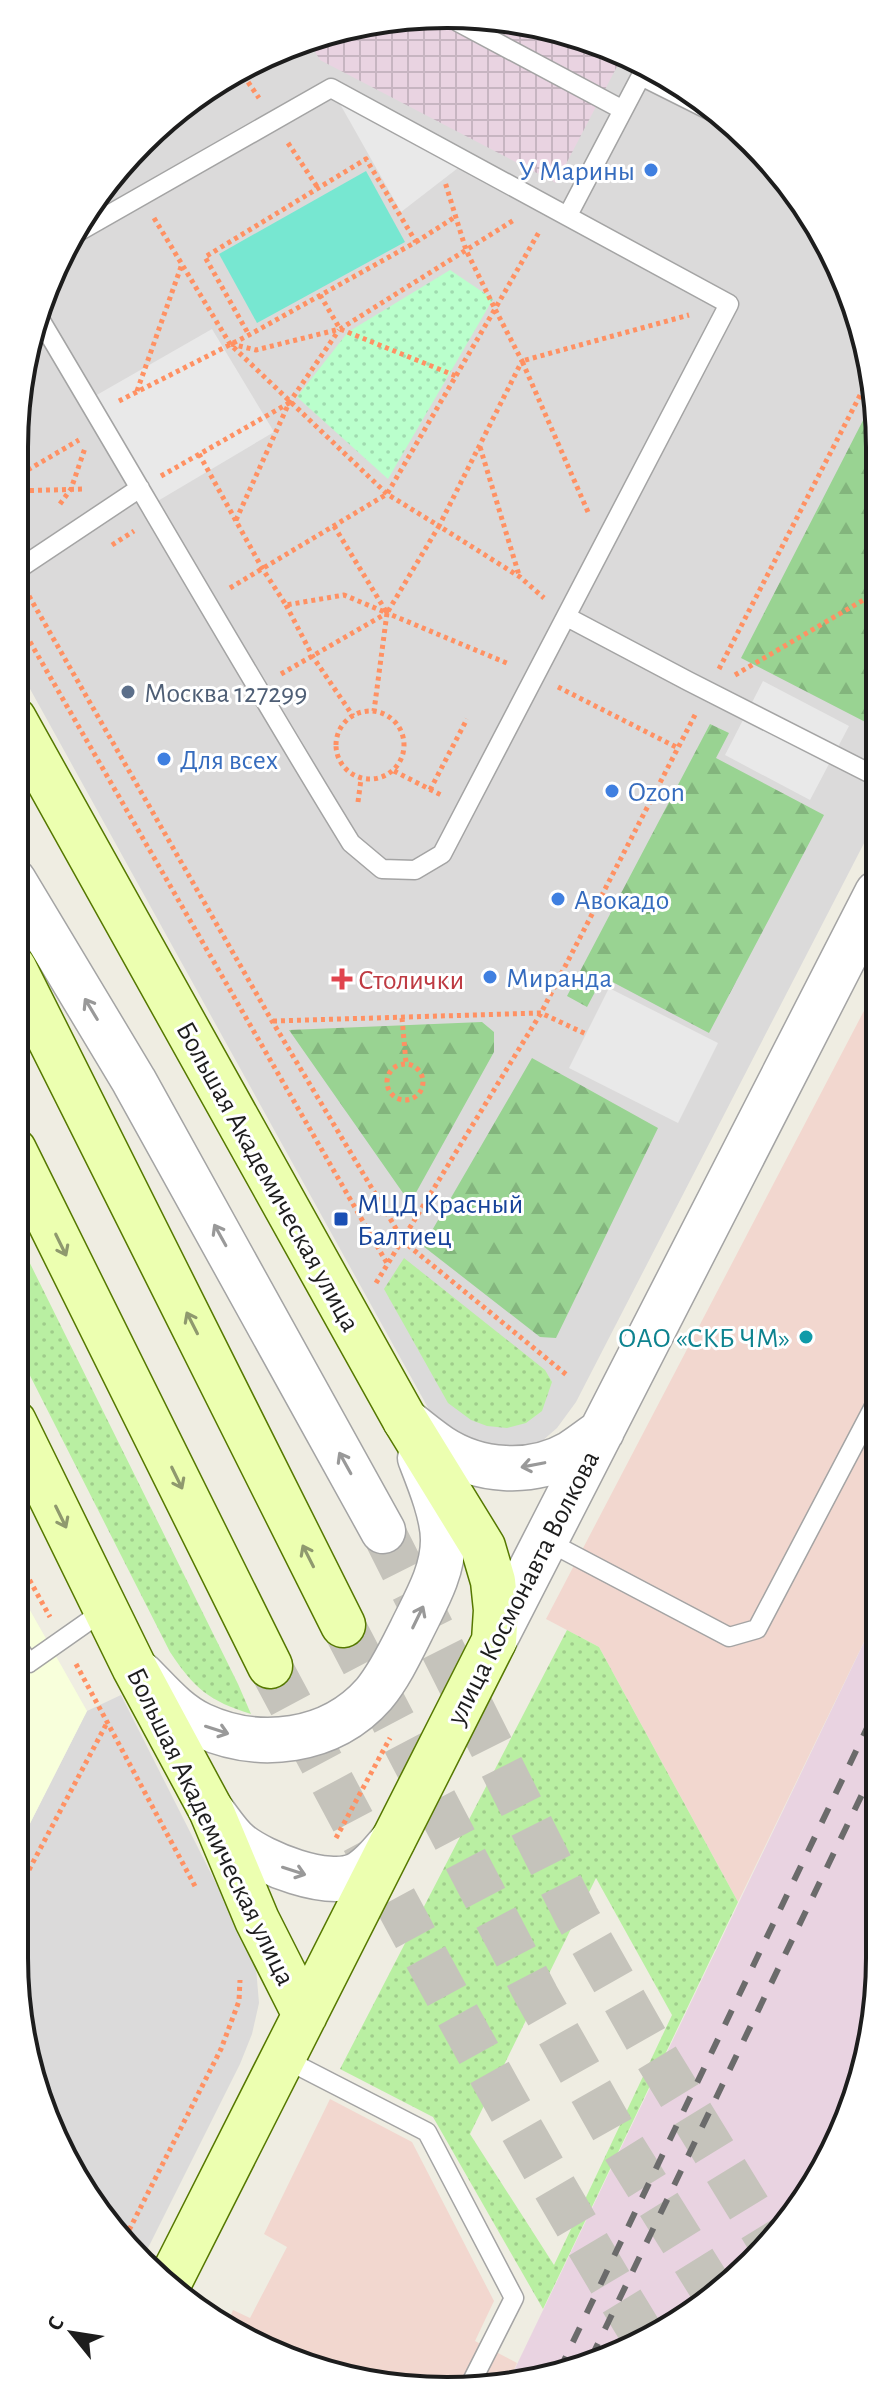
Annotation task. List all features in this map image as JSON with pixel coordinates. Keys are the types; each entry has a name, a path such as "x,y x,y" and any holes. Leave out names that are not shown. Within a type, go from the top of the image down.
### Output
{"main road":[{"name":"Большая Академическая улица","path":"28,744 405,1420 483,1547 493,1581 496,1610 494,1641"},
{"path":"28,996 343,1625"},
{"path":"28,1178 270,1666"},
{"name":"Большая Академическая улица","path":"28,1450 134,1667 211,1810 257,1920 305,2015"},
{"name":"улица Космонавта Волкова","path":"173,2275 494,1641"}],"street":[{"path":"28,904 134,1081 383,1531"},
{"name":"улица Космонавта Волкова","path":"494,1641 866,915"},
{"path":"405,1420 441,1448 475,1463 500,1468 533,1467 569,1454 602,1431"},
{"path":"134,1667 173,1707 201,1725 269,1741 303,1738 315,1733 340,1721 374,1694 405,1643 432,1587 439,1570 443,1539 430,1483 405,1420"},
{"path":"211,1810 239,1844 282,1867 331,1880 356,1875 376,1860 400,1831"}],"lane":[{"path":"471,29 623,110"},
{"path":"554,209 623,110 641,76 644,78"},
{"path":"45,328 206,604 351,843 382,869 415,870 442,854 729,304 331,88 93,224"},
{"path":"28,563 140,488"},
{"path":"567,617 866,771"},
{"path":"545,1540 729,1637 757,1629 866,1422"},
{"path":"28,1665 106,1609"},
{"path":"283,2058 427,2132 514,2298 475,2376"}],"path":[{"path":"273,120 318,188"},
{"path":"432,143 466,250 522,361 603,546"},
{"path":"249,335 205,257 366,159 416,242"},
{"path":"141,196 230,344 289,403 387,494 520,577 567,617"},
{"path":"230,344 256,350 340,329 466,250 554,209"},
{"path":"206,604 387,494 554,209"},
{"path":"96,414 249,335 456,217"},
{"path":"136,392 182,264"},
{"path":"320,295 340,329 456,376"},
{"path":"374,711 387,613 439,526 522,361 729,304"},
{"path":"236,520 289,403 340,329"},
{"path":"374,1287 541,1013 862,392"},
{"path":"28,491 140,488 289,403"},
{"path":"28,470 89,434 71,489 55,513"},
{"path":"480,446 520,577"},
{"path":"199,454 313,657 353,716"},
{"path":"334,526 387,613"},
{"path":"286,605 344,595 535,675 678,748"},
{"path":"28,596 272,1021 404,1242 568,1376"},
{"path":"707,691 866,598"},
{"path":"256,687 387,613"},
{"path":"28,638 388,1266"},
{"path":"374,711 394,720 404,739 401,761 394,771 373,780 361,779 343,766 337,756 338,733 353,716 374,711"},
{"path":"430,790 467,719"},
{"path":"394,771 466,809"},
{"path":"272,1021 541,1013 586,1034"},
{"path":"402,1018 406,1063"},
{"path":"406,1063 421,1072 424,1083 415,1098 403,1100 392,1095 387,1084 389,1071 406,1063"},
{"path":"28,1577 200,1897"},
{"path":"28,1872 108,1721"},
{"path":"129,2230 221,2049 239,2001 240,1978"}],"shaded area":[{"path":"447,28 502,32 555,42 607,60 656,84 723,132 762,171 795,214 823,262 852,339 865,420 866,839 576,1402 557,1428 541,1442 517,1451 470,1449 432,1415 28,685 28,447 36,365 60,287 99,214 151,151 214,99 287,60 365,36"},
{"path":"447,28 529,36 582,50 618,65 556,183 320,60 314,49 339,42 392,32"},
{"path":"331,88 467,161 401,212"},
{"path":"366,171 405,242 257,323 219,254"},
{"path":"212,329 274,432 151,505 88,400"},
{"path":"763,681 849,726 810,800 725,755"},
{"path":"609,988 718,1043 678,1123 569,1068"},
{"path":"866,1007 866,1638 738,1902 599,1647 546,1619"},
{"path":"28,1607 87,1711 28,1827"},
{"path":"866,1638 865,1985 852,2066 823,2143 795,2191 762,2234 702,2290 656,2321 607,2345 555,2363 514,2371"},
{"path":"121,1695 256,1968 259,2003 252,2034 147,2250 99,2191 71,2143 50,2093 32,2013 28,1958 28,1827 87,1711"},
{"path":"330,2099 412,2142 494,2301 475,2341 517,2363 513,2371 447,2377 365,2369 312,2355 237,2321 230,2317 233,2310 250,2318 287,2247 264,2234"}],"green space":[{"path":"450,270 493,299 388,479 297,397 348,332"},
{"path":"865,417 866,722 741,658"},
{"path":"710,724 729,733 716,758 824,815 709,1033 603,977 587,1007 567,996"},
{"path":"482,1022 494,1032 494,1052 413,1198 403,1193 289,1030"},
{"path":"532,1058 658,1128 556,1338 540,1337 423,1246"},
{"path":"404,1258 545,1370 552,1382 542,1411 526,1423 507,1428 471,1420 448,1403 384,1289"},
{"path":"28,1259 251,1714 204,1692 170,1652 28,1372"},
{"path":"567,1630 599,1647 738,1902 543,2309 433,2117 340,2069","holes":["596,1878 672,2015 554,2265 470,2134"]}],"tunnel":[{"path":"383,1531 577,1917 654,2053 764,2232"},
{"path":"343,1625 537,1996 615,2134 709,2285"},
{"path":"270,1666 498,2088 639,2330"}],"railway":[{"path":"564,2360 866,1730"},
{"path":"595,2350 866,1786"}],"place":[{"name":"У Марины","path":"651,170"},
{"name":"Москва 127299","path":"128,692"},
{"name":"Для всех","path":"164,759"},
{"name":"Ozon","path":"612,791"},
{"name":"Авокадо","path":"558,899"},
{"name":"Миранда","path":"490,977"},
{"name":"Столички","path":"342,979"},
{"name":"МЦД Красный Балтиец","path":"341,1219"},
{"name":"ОАО «СКБ ЧМ»","path":"806,1337"}]}
